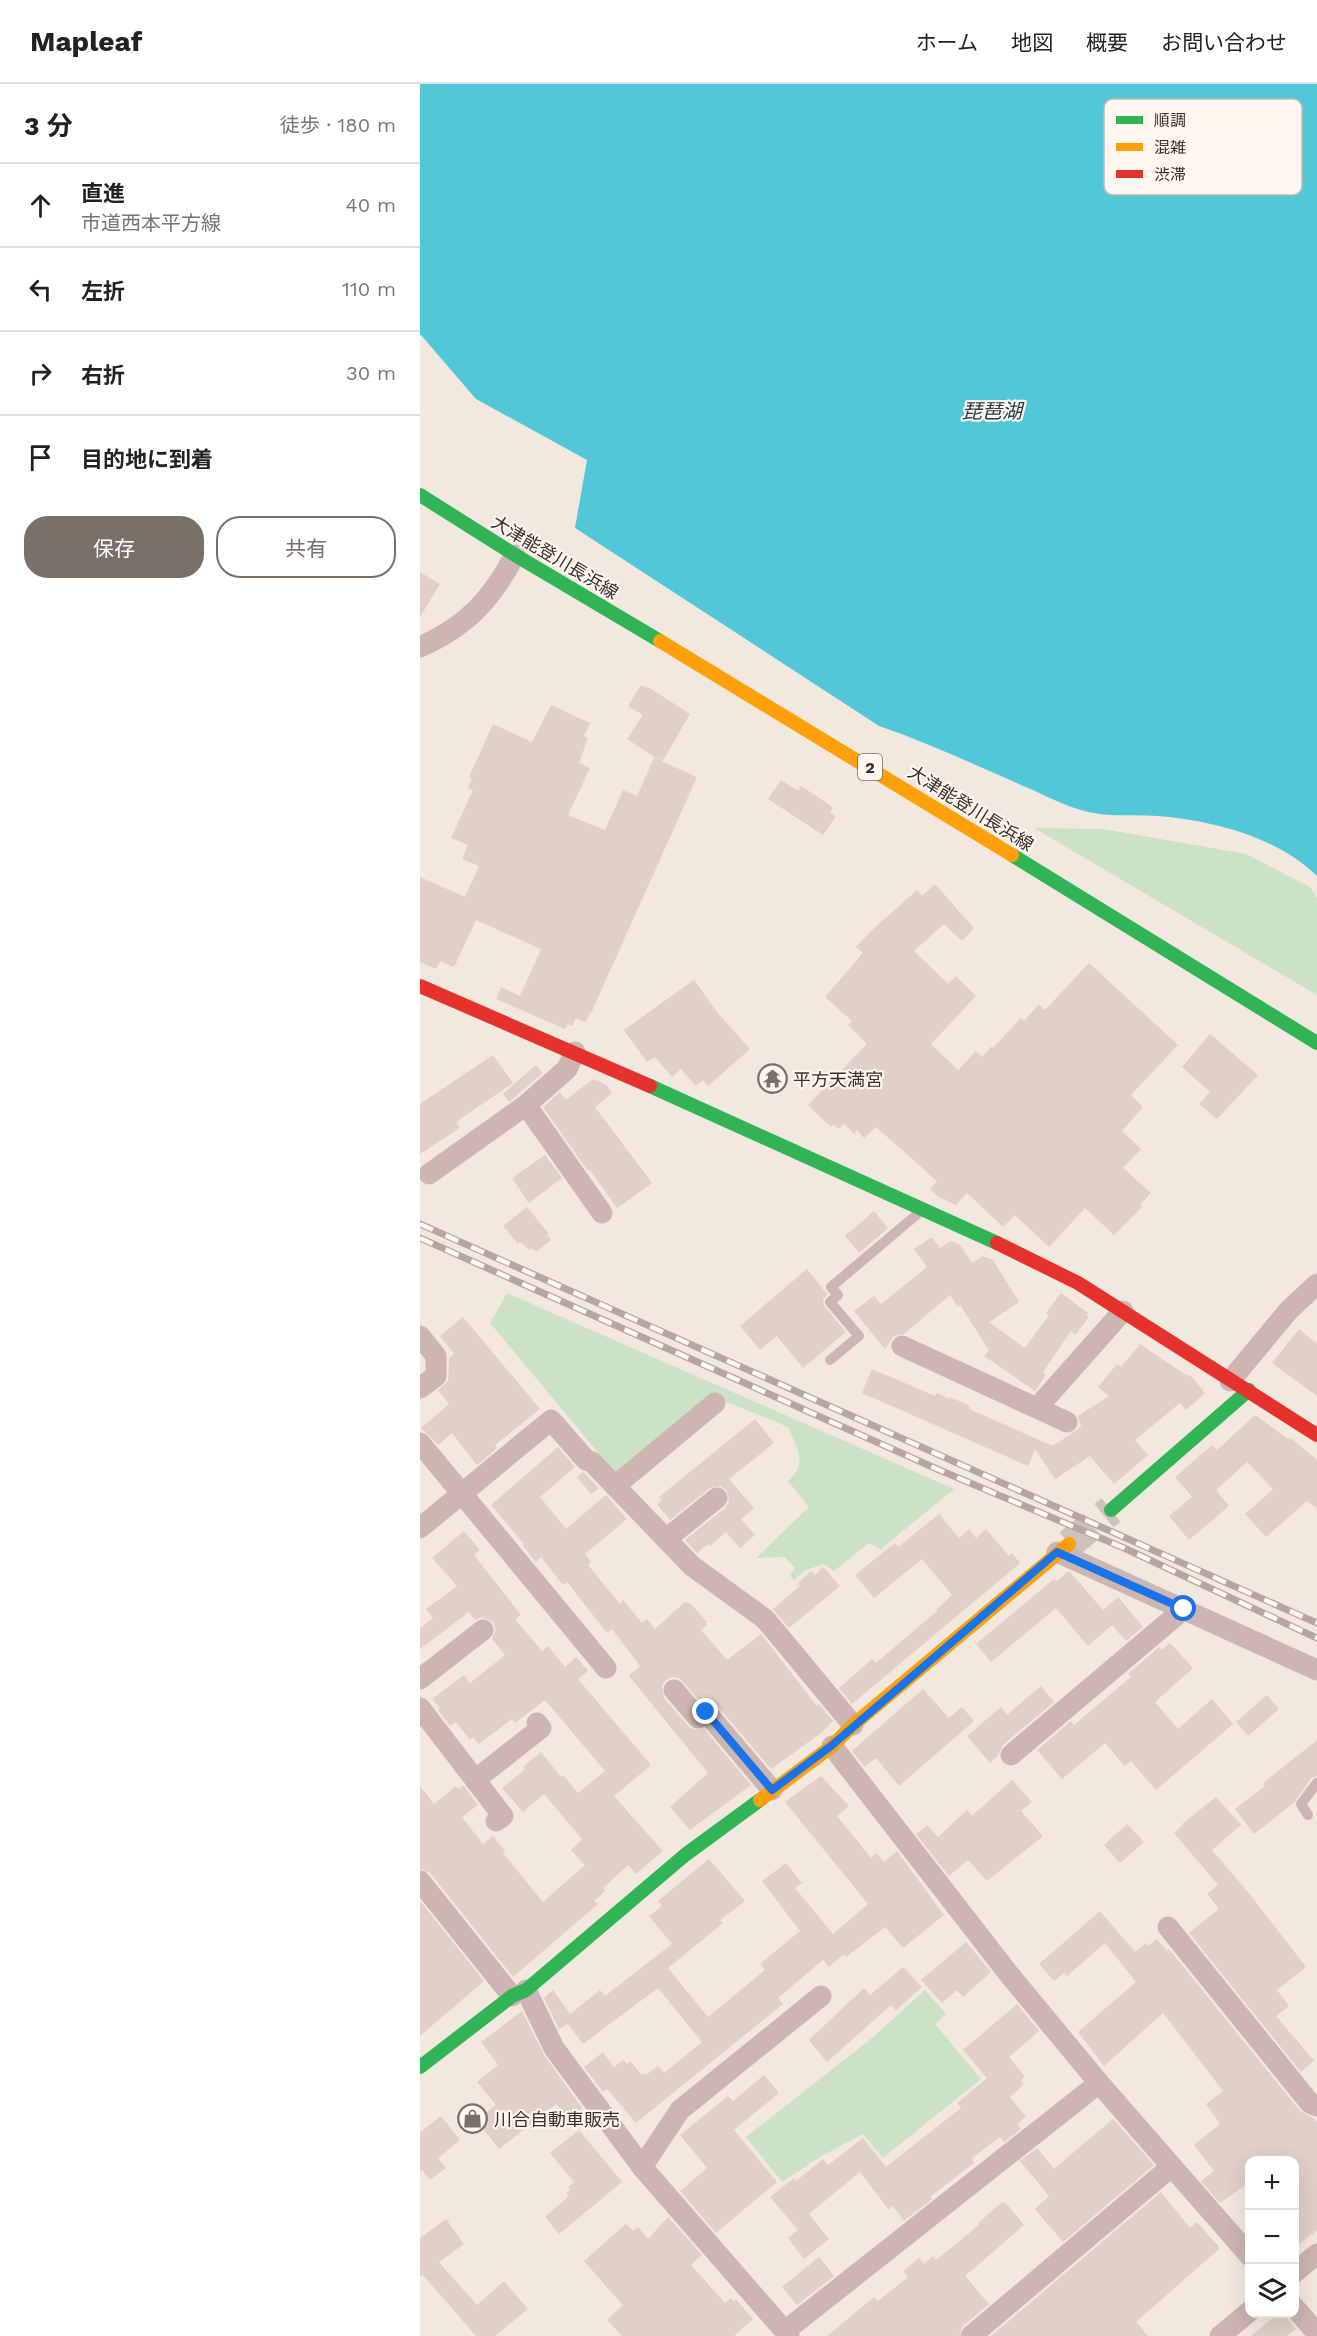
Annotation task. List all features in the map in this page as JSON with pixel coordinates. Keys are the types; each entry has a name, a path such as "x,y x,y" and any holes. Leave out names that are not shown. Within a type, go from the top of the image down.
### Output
{"street":[{"name":"大津能登川長浜線","path":"420,495 515,555 783,713 1317,1043"},
{"path":"420,648 450,632 474,613 498,585 515,555"},
{"path":"420,986 575,1052 855,1180 924,1209 1068,1277 1317,1435"},
{"path":"429,1174 526,1105 567,1069 575,1052"},
{"path":"526,1105 602,1213"},
{"path":"1112,1510 1240,1385 1289,1310 1317,1284"},
{"path":"1037,1408 1123,1311"},
{"path":"420,1336 436,1356 436,1376 420,1388"},
{"path":"902,1346 1067,1422"},
{"path":"615,1486 715,1403"},
{"path":"420,1528 551,1420 586,1460 592,1462 692,1566 765,1619 853,1725"},
{"path":"420,1443 606,1668"},
{"path":"666,1539 717,1498"},
{"path":"420,2067 519,1993 685,1855 831,1746 1063,1548 1184,1609 1317,1670"},
{"path":"1011,1755 1184,1609"},
{"path":"420,1679 483,1630"},
{"path":"674,1690 698,1718 706,1712 772,1790"},
{"path":"420,1708 502,1816 496,1821"},
{"path":"475,1780 541,1728 537,1723"},
{"path":"831,1746 1008,1973 1099,2083 1245,2250"},
{"path":"420,1881 519,1993 554,2049 642,2167 787,2334 1099,2083"},
{"path":"1168,1928 1310,2103 1317,2106"},
{"path":"642,2167 680,2110 821,1996"},
{"path":"972,2336 1171,2167"},
{"path":"1299,2269 1317,2254"},
{"path":"1299,2313 1317,2333"},
{"path":"1220,2336 1245,2315"}],"lane":[{"path":"830,1360 859,1336 830,1302 838,1295 831,1287 924,1209"},
{"path":"1308,1815 1301,1804 1317,1783"}],"green space":[{"path":"1034,828 1103,829 1246,854 1310,887 1317,898 1317,995"},
{"path":"507,1293 954,1489 881,1549 869,1543 834,1571 824,1564 806,1570 794,1580 790,1576 795,1568 785,1557 756,1558 809,1507 788,1481 800,1462 788,1427 710,1395 615,1473 490,1323"},
{"path":"925,1990 946,2014 935,2024 981,2079 883,2158 863,2134 820,2157 782,2182 746,2137 872,2038"}],"water":[{"name":"琵琶湖","path":"420,84 1317,84 1317,876 1301,862 1283,851 1243,833 1221,826 1178,818 1102,814 1077,809 935,747 879,726 575,528 587,460 476,399 420,334"}],"building":[{"path":"420,572 440,584 420,617"},
{"path":"641,685 648,687 690,714 662,762 627,739 643,715 628,706"},
{"path":"551,705 590,723 584,736 588,738 579,763 590,768 568,815 605,830 623,790 637,796 654,758 697,777 592,1011 585,1022 576,1018 572,1026 568,1024 565,1029 496,999 501,987 520,996 541,949 476,920 454,967 440,961 436,969 420,962 420,877 465,897 479,866 462,859 468,845 451,838 473,790 468,788 472,778 469,777 493,724 532,742"},
{"path":"781,780 798,791 801,786 833,807 830,812 836,816 823,835 768,799"},
{"path":"935,884 974,928 962,941 944,924 914,951 948,984 956,976 976,996 931,1044 958,1070 976,1051 982,1057 1021,1018 1024,1021 1039,1004 1045,1010 1089,963 1178,1045 1131,1095 1143,1107 1122,1131 1141,1149 1123,1168 1151,1193 1140,1205 1142,1207 1114,1235 1085,1208 1049,1247 1015,1215 1003,1227 967,1193 956,1205 937,1196 930,1189 937,1181 876,1127 864,1138 857,1130 854,1134 844,1124 839,1129 833,1124 831,1127 808,1105 867,1044 848,1025 852,1021 825,997 863,953 856,947 871,931 917,890 922,896"},
{"path":"694,980 720,1016 750,1049 708,1086 703,1080 696,1086 681,1069 672,1077 655,1057 647,1062 624,1030"},
{"path":"1210,1034 1258,1075 1217,1119 1199,1104 1210,1092 1182,1067"},
{"path":"493,1055 513,1083 456,1122 460,1128 420,1154 420,1104"},
{"path":"536,1065 543,1073 509,1102 503,1094"},
{"path":"593,1079 606,1085 612,1093 595,1107 652,1183 617,1208 543,1107 560,1092 566,1100"},
{"path":"545,1155 562,1178 529,1203 512,1178"},
{"path":"527,1207 549,1234 547,1235 551,1240 536,1252 520,1242 518,1244 503,1226"},
{"path":"874,1211 888,1228 859,1253 845,1236"},
{"path":"932,1237 940,1248 951,1241 960,1245 972,1263 983,1256 993,1260 1019,1302 989,1322 1025,1348 1049,1315 1046,1313 1061,1293 1088,1313 1086,1315 1089,1317 1075,1335 1071,1331 1043,1372 1046,1375 1035,1391 984,1356 989,1350 960,1305 958,1307 950,1295 904,1334 894,1336 885,1349 854,1311 874,1296 881,1304 927,1267 914,1249"},
{"path":"807,1269 827,1294 823,1300 824,1306 846,1332 803,1368 777,1336 760,1350 740,1326"},
{"path":"463,1317 540,1409 495,1445 497,1448 477,1465 452,1433 438,1445 421,1428 449,1404 438,1390 448,1381 449,1358 454,1354 440,1336"},
{"path":"1299,1329 1317,1344 1317,1396 1272,1363"},
{"path":"1140,1344 1186,1375 1191,1376 1205,1393 1186,1410 1180,1403 1135,1440 1148,1455 1114,1484 1090,1456 1055,1479 1035,1449 1028,1466 862,1393 872,1369 935,1396 937,1393 950,1399 950,1397 970,1406 969,1409 1053,1446 1081,1427 1078,1416 1109,1396 1098,1387 1117,1364 1121,1367"},
{"path":"1255,1415 1287,1438 1292,1439 1317,1460 1317,1509 1307,1501 1266,1537 1245,1514 1273,1489 1247,1462 1216,1490 1229,1506 1189,1540 1169,1516 1192,1497 1175,1477 1212,1445 1217,1450"},
{"path":"755,1419 774,1443 729,1479 754,1508 741,1519 755,1535 740,1548 726,1532 710,1546 708,1544 697,1553 685,1540 725,1508 729,1502 727,1491 721,1486 710,1488 670,1520 657,1504 662,1500 659,1497"},
{"path":"558,1447 575,1467 540,1497 566,1529 606,1495 627,1519 585,1554 591,1562 588,1565 620,1604 623,1600 642,1623 647,1619 655,1629 686,1601 690,1603 707,1622 701,1630 727,1660 761,1634 817,1706 819,1704 833,1721 821,1733 771,1769 715,1703 710,1700 700,1701 679,1678 672,1677 666,1680 662,1686 664,1698 689,1727 694,1730 704,1729 751,1785 690,1830 670,1807 708,1773 629,1676 640,1666 612,1629 607,1633 567,1582 563,1585 541,1557 536,1562 491,1505"},
{"path":"583,1472 599,1488 591,1494 577,1477"},
{"path":"939,1514 959,1538 969,1529 976,1538 986,1529 1009,1556 1012,1553 1020,1563 852,1704 839,1688 872,1659 876,1663 938,1610 952,1595 922,1559 874,1598 855,1575 895,1543 898,1547"},
{"path":"464,1531 480,1550 474,1555 521,1615 515,1619 542,1651 548,1646 565,1667 576,1657 588,1671 578,1679 651,1765 614,1796 663,1851 636,1874 628,1865 603,1888 605,1891 594,1901 598,1904 513,1977 430,1873 420,1869 420,1786 434,1804 456,1786 459,1789 463,1785 478,1805 462,1817 483,1844 493,1836 505,1851 503,1853 543,1902 585,1865 571,1850 582,1839 544,1794 523,1812 502,1788 541,1752 561,1777 563,1775 578,1793 605,1771 545,1700 515,1723 512,1719 479,1744 473,1737 470,1740 456,1722 450,1726 438,1710 440,1708 432,1699 464,1675 470,1683 505,1655 492,1639 496,1629 493,1622 482,1617 475,1620 469,1612 420,1649 420,1628 433,1618 426,1609 457,1586 432,1558"},
{"path":"823,1567 840,1586 789,1628 773,1609 800,1586 798,1583 811,1571 815,1575"},
{"path":"1069,1571 1103,1610 1118,1597 1143,1627 1126,1641 1112,1625 1088,1646 1056,1608 991,1662 976,1644 1054,1579 1057,1581"},
{"path":"1170,1643 1193,1668 1155,1702 1178,1729 1212,1699 1233,1724 1156,1790 1131,1761 1125,1766 1105,1743 1062,1779 1037,1750 1071,1721 1074,1725 1131,1677 1128,1674 1159,1647 1162,1650"},
{"path":"1041,1686 1054,1702 1003,1745 998,1756 990,1763 967,1736 1001,1707 1007,1715"},
{"path":"923,1689 949,1718 962,1707 974,1721 899,1786 876,1758 865,1767 852,1751"},
{"path":"1267,1695 1279,1709 1248,1736 1236,1722"},
{"path":"1317,1740 1317,1776 1311,1778 1294,1803 1254,1834 1235,1809 1265,1786 1263,1783"},
{"path":"821,1776 849,1806 837,1816 871,1858 876,1853 884,1862 897,1851 944,1915 903,1948 885,1927 846,1957 844,1954 829,1967 823,1960 778,1998 783,2004 636,2123 607,2089 603,2092 584,2067 603,2052 614,2067 623,2060 627,2064 630,2061 642,2075 644,2073 646,2075 658,2066 664,2073 702,2042 658,1988 583,2044 568,2024 559,2029 544,1998 553,1990 570,2014 600,1990 605,1996 672,1944 649,1916 662,1906 658,1901 709,1859 745,1901 720,1920 723,1923 668,1968 708,2017 765,1970 760,1964 800,1931 762,1881 786,1863 802,1883 795,1888 833,1934 868,1904 785,1802"},
{"path":"1012,1780 1032,1802 1021,1811 1043,1836 987,1881 968,1860 949,1876 916,1834 927,1825 938,1837 967,1810 972,1816"},
{"path":"1216,1797 1241,1825 1212,1850 1306,1967 1277,1990 1289,2006 1276,2016 1314,2061 1301,2072 1189,1933 1219,1909 1207,1894 1218,1885 1174,1833"},
{"path":"1127,1824 1144,1842 1120,1863 1104,1845"},
{"path":"420,1901 484,1981 420,2036"},
{"path":"1100,1911 1135,1952 1146,1943 1148,1946 1157,1939 1167,1951 1169,1949 1300,2111 1317,2122 1317,2230 1299,2244 1299,2156 1245,2156 1245,2186 1220,2203 1201,2181 1214,2171 1194,2145 1220,2124 1206,2104 1223,2091 1163,2013 1104,2066 1078,2032 1136,1982 1105,1943 1067,1976 1064,1973 1054,1981 1039,1964"},
{"path":"966,1942 991,1972 963,1997 957,1990 942,2003 921,1980"},
{"path":"903,1967 922,1987 896,2010 891,2005 827,2062 809,2040 864,1988 870,1995"},
{"path":"1017,2004 1039,2031 1009,2057 1025,2077 1021,2080 1024,2084 1010,2097 1026,2117 1017,2124 1021,2129 1004,2142 1000,2137 972,2158 974,2163 930,2197 932,2199 904,2221 893,2206 889,2210 860,2172 809,2214 829,2239 804,2259 788,2238 798,2230 770,2197 794,2178 796,2181 823,2159 828,2165 863,2138 886,2167 961,2108 957,2103 987,2078 963,2050"},
{"path":"522,2011 544,2055 582,2108 568,2119 556,2104 499,2149 476,2120 496,2105 477,2082 498,2065 481,2042"},
{"path":"764,2075 779,2093 734,2130 777,2182 716,2233 680,2191 707,2168 680,2135 728,2096 733,2101"},
{"path":"441,2116 460,2140 438,2158 446,2168 430,2180 422,2170 420,2172 420,2132"},
{"path":"1113,2119 1154,2165 1063,2242 1035,2209 1049,2196 1020,2161 1037,2148 1054,2169"},
{"path":"579,2130 622,2182 559,2234 545,2217 569,2196 566,2193 570,2190 568,2187 574,2182 550,2153"},
{"path":"1161,2192 1190,2228 1197,2222 1220,2248 1136,2322 1148,2336 991,2336"},
{"path":"1002,2202 1006,2203 1024,2225 965,2276 989,2304 963,2326 959,2336 827,2336 874,2297 878,2301 908,2277 903,2271 919,2258 924,2264 933,2256 936,2260 979,2225 978,2223"},
{"path":"668,2217 702,2255 691,2265 725,2303 731,2298 734,2301 736,2299 753,2319 734,2336 622,2336 607,2320 623,2305 584,2261 626,2224 633,2231 638,2227 648,2239"},
{"path":"446,2219 464,2244 439,2262 477,2305 504,2281 528,2309 495,2336 476,2336 423,2275 420,2277 420,2238"},
{"path":"819,2257 834,2276 797,2305 782,2287"},
{"path":"1273,2318 1287,2318 1296,2329 1287,2336 1251,2336"}],"tunnel":[{"path":"1069,1544 1111,1510"}],"railway":[{"path":"420,1224 1317,1623"},
{"path":"420,1238 937,1469 1124,1548 1317,1638"}],"traffic: fast":[{"path":"420,495 515,555 660,641"},
{"path":"1012,855 1317,1043"},
{"path":"650,1086 997,1243"},
{"path":"1111,1510 1249,1390"},
{"path":"420,2067 512,1996 526,1990 685,1855 760,1800"}],"traffic: slow":[{"path":"660,641 1012,855"},
{"path":"760,1800 832,1746 853,1725 1069,1544"}],"traffic: jam":[{"path":"420,986 650,1086"},
{"path":"997,1243 1078,1283 1317,1435"}],"place":[{"name":"平方天満宮","path":"772,1079"},
{"name":"川合自動車販売","path":"473,2119"}],"route":[{"path":"706,1712 772,1790 831,1746 1057,1552 1184,1609"}]}
